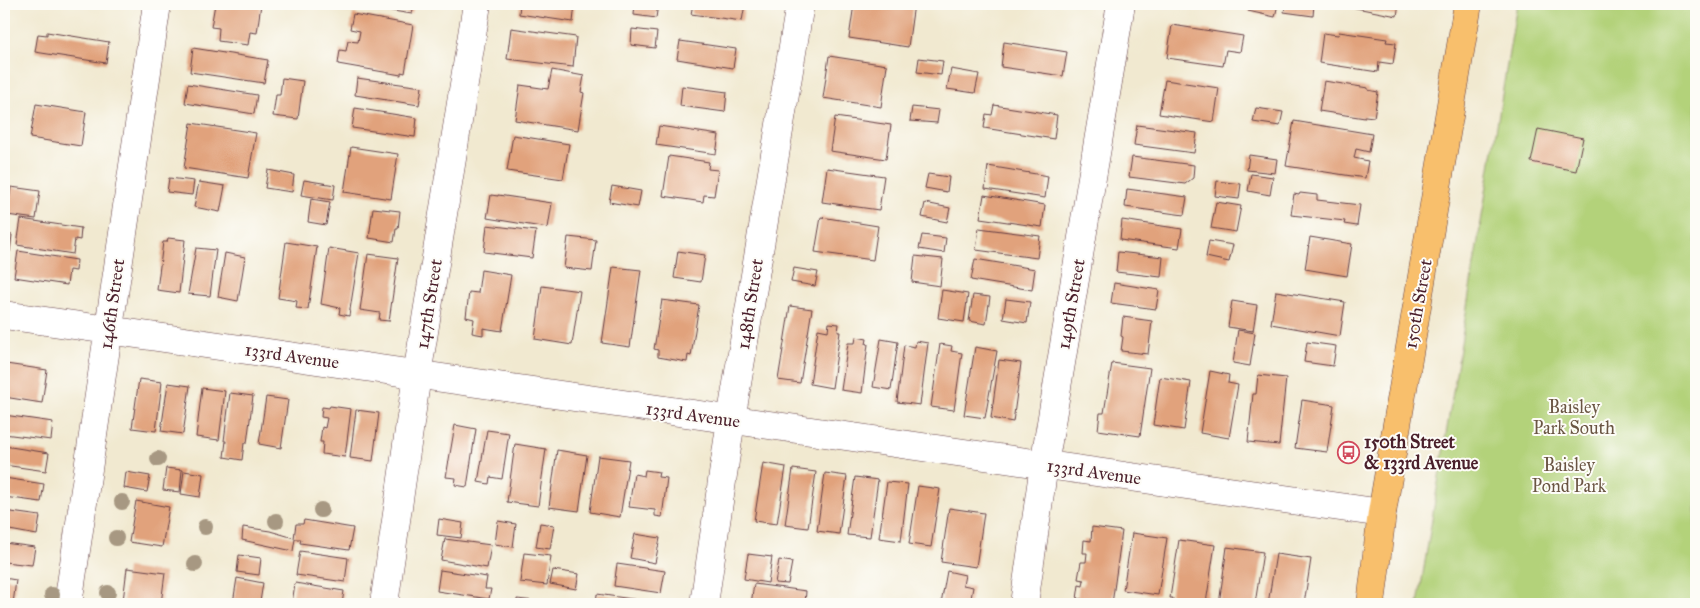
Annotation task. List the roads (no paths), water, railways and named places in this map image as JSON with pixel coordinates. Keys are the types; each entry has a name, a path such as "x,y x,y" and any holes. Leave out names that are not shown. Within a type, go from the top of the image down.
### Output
{"main road":[{"name":"150th Street","path":"1371,604 1382,513 1468,4"}],"street":[{"name":"146th Street","path":"68,604 157,4"},
{"name":"147th Street","path":"384,604 417,375 477,4"},
{"name":"148th Street","path":"704,604 731,420 800,4"},
{"name":"149th Street","path":"1024,604 1044,465 1122,4"},
{"name":"133rd Avenue","path":"4,314 1382,513"}],"place":[{"name":"150th Street & 133rd Avenue","path":"1348,452"}],"park label":[{"name":"Baisley Park South","path":"1574,417"},
{"name":"Baisley Pond Park","path":"1569,475"}]}
